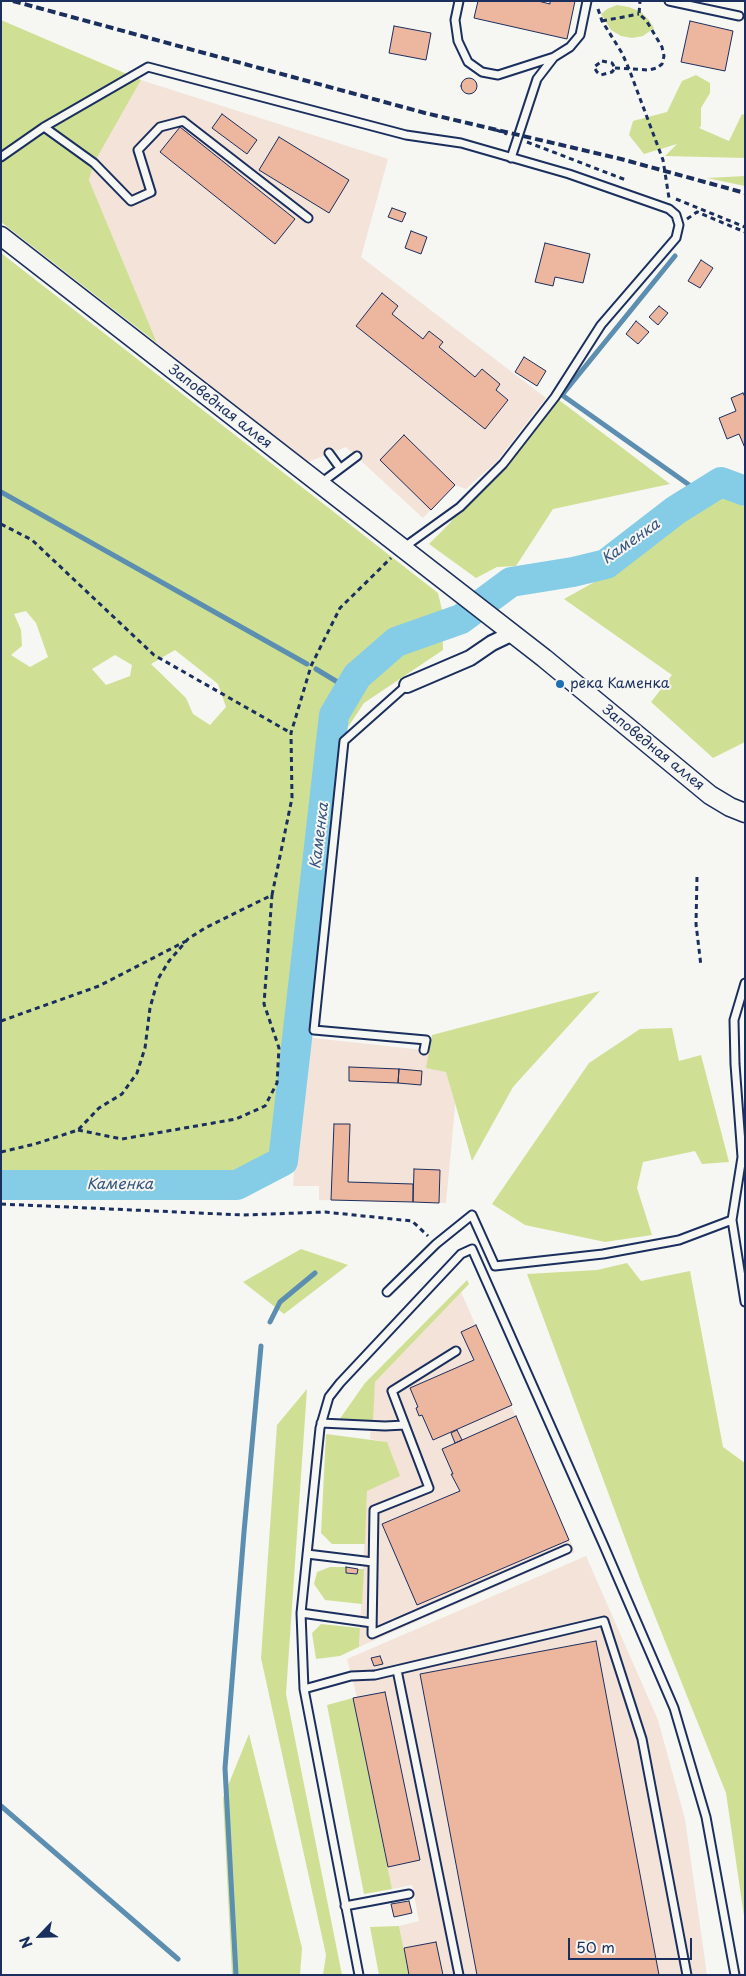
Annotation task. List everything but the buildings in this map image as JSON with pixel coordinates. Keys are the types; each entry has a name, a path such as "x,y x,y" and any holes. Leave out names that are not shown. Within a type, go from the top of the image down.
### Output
{"street":[{"name":"Заповедная аллея","path":"1,236 496,620 710,795 730,808 745,813"},
{"path":"408,685 470,658 492,643 513,634"}],"lane":[{"path":"459,1 455,20 458,41 468,62 482,72 498,75 554,57 570,47 580,35 587,1"},
{"path":"669,1 739,16"},
{"path":"511,158 537,79 554,57"},
{"path":"1,157 44,127 148,67 406,135 461,143 569,174 669,209 676,215 679,226 676,238 601,326 555,397 503,464 460,507 403,549"},
{"path":"44,127 94,163 131,201 151,192 138,150 160,127 183,121 308,218"},
{"path":"329,453 340,468"},
{"path":"319,484 357,456"},
{"path":"408,685 344,741 314,1030 426,1040 424,1050"},
{"path":"745,983 734,1020 734,1064 742,1157 732,1220 745,1302"},
{"path":"387,1292 436,1244 472,1215 495,1266 603,1254 670,1241 732,1220"},
{"path":"358,1975 304,1689 301,1613 321,1423 329,1397 340,1383 461,1254 472,1249 674,1708 706,1817 735,1975"},
{"path":"456,1351 392,1391 429,1488 374,1510 372,1634 567,1549"},
{"path":"321,1423 405,1425"},
{"path":"307,1554 373,1562"},
{"path":"301,1613 372,1623"},
{"path":"304,1689 351,1676 375,1675 604,1621 642,1739 687,1975"},
{"path":"397,1670 458,1975"},
{"path":"345,1906 409,1894"}],"path":[{"path":"615,68 607,75 601,75 594,67 602,61 607,61 615,68 648,70 657,68 662,64 664,56 656,35 639,14 640,1"},
{"path":"597,7 602,20 629,69 663,160 669,209"},
{"path":"602,20 639,14"},
{"path":"496,130 632,182"},
{"path":"660,193 745,226"},
{"path":"679,226 697,212 745,232"},
{"path":"1,524 32,540 154,655 291,733"},
{"path":"78,1130 122,1140 236,1119 265,1106 277,1083 279,1048 264,1004 272,895 292,798 291,733 311,666 340,608 396,553 403,549"},
{"path":"697,877 696,924 701,966"},
{"path":"1,1021 100,986 205,928 272,895"},
{"path":"1,1152 35,1144 78,1130 99,1108 122,1094 137,1073 145,1048 150,1008 158,979 169,960 188,939"},
{"path":"1,1204 243,1215 325,1212 412,1222 436,1244"}],"shaded area":[{"path":"141,80 388,159 361,257 546,398 497,461 466,489 455,485 423,518 346,447 308,462 157,343 89,180 94,163"},
{"path":"304,1037 460,1054 446,1203 319,1200 319,1186 293,1186"},
{"path":"461,1292 575,1552 359,1647 367,1491 387,1442 370,1439 375,1382"},
{"path":"586,1556 658,1720 685,1819 707,1975 409,1975 399,1926 419,1921 412,1885 392,1889 353,1698 357,1697 347,1659"}],"green space":[{"path":"617,5 641,12 654,28 643,36 632,38 621,36 611,30 601,14"},
{"path":"1,20 141,80 94,163 89,180 157,343 1,222"},
{"path":"696,75 710,83 710,93 701,108 701,126 699,128 729,141 742,114 745,115 745,158 665,156 677,144 644,154 629,135 633,121 667,112 682,81"},
{"path":"745,176 745,186 707,178"},
{"path":"1,253 438,593 442,610 443,650 364,703 340,739 286,1158 236,1174 1,1175","holes":["26,611 36,623 48,657 30,667 11,655 22,646 21,630 14,614","175,650 218,684 226,707 210,725 193,714 186,698 151,664","115,655 132,665 130,676 106,685 92,669"]},
{"path":"555,397 670,484 553,509 516,566 497,567 476,578 429,544 450,523 460,507 503,464"},
{"path":"722,496 745,507 745,742 713,758 651,702 672,675 564,599 607,575 685,517"},
{"path":"600,991 513,1087 472,1161 446,1072 426,1068 432,1035"},
{"path":"672,1028 679,1061 701,1055 729,1162 702,1164 695,1151 643,1162 637,1188 652,1235 605,1242 525,1225 492,1204 589,1063 640,1029"},
{"path":"301,1249 348,1265 284,1314 243,1282"},
{"path":"627,1263 641,1281 690,1271 723,1447 745,1463 745,1923 726,1793 642,1584 527,1274 597,1270"},
{"path":"467,1280 469,1284 375,1382 373,1420 339,1420 365,1383"},
{"path":"307,1389 286,1694 342,1975 323,1975 326,1955 261,1658 277,1425"},
{"path":"326,1434 387,1442 400,1476 367,1491 365,1544 332,1544 321,1533"},
{"path":"330,1567 346,1567 346,1573 357,1574 358,1569 364,1569 362,1604 325,1600 314,1584 317,1572"},
{"path":"321,1624 360,1628 359,1647 340,1656 316,1659 312,1633"},
{"path":"353,1698 392,1889 364,1894 327,1705"},
{"path":"249,1734 302,1948 300,1975 232,1975 223,1798"},
{"path":"399,1926 409,1975 379,1975 370,1927"}],"waterway":[{"path":"675,256 562,395 702,494"},
{"name":"Каменка","path":"1,1185 237,1185 283,1161 334,715 357,676 396,642 461,619 511,582 573,572 606,564 676,510 721,482 745,491"},
{"path":"1,492 307,664"},
{"path":"316,669 349,689"},
{"path":"270,1322 280,1302 315,1273"},
{"path":"236,1975 225,1768 261,1346"},
{"path":"1,1806 178,1959"}],"railway":[{"path":"13,1 425,113 621,159 745,193"}],"place":[{"name":"река Каменка","path":"560,684"}]}
